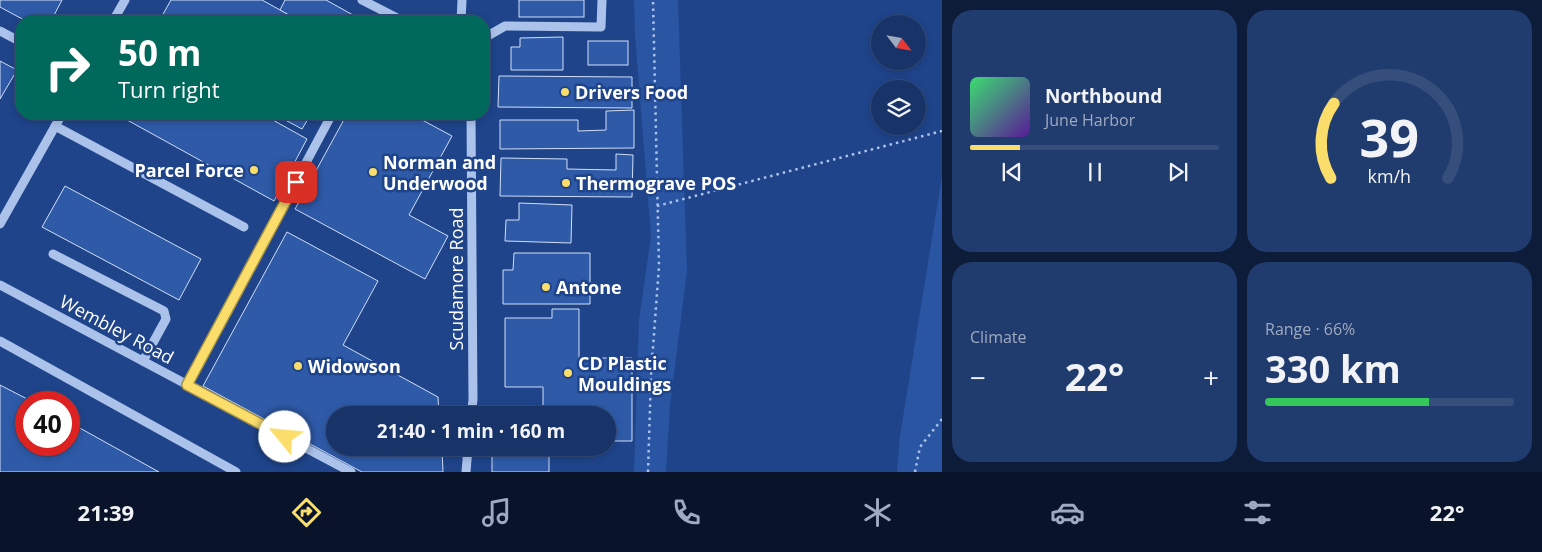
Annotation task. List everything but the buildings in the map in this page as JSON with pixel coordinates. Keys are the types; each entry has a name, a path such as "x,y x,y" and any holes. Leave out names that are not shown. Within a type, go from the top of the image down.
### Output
{"street":[{"path":"119,15 125,0"},
{"path":"362,0 391,15"},
{"path":"461,15 462,0"},
{"path":"490,35 505,26 601,27 602,0"},
{"path":"0,31 15,39"},
{"path":"0,224 58,120"},
{"path":"187,385 329,120"},
{"name":"Scudamore Road","path":"471,120 472,406"},
{"path":"55,126 244,227"},
{"path":"53,254 164,312 166,319 143,362"},
{"name":"Wembley Road","path":"0,285 351,472"},
{"path":"0,341 236,472"},
{"path":"466,472 467,456"}],"path":[{"path":"648,472 651,375 659,266 653,0"},
{"path":"657,206 942,131"},
{"path":"915,472 920,447 942,419"}],"shaded area":[{"path":"634,0 678,0 687,271 670,406 666,472 634,472 639,320 651,236 635,35"},
{"path":"942,176 942,472 897,472 900,436"}],"place":[{"name":"Drivers Food","path":"565,92"},
{"name":"Parcel Force","path":"254,170"},
{"name":"Norman and Underwood","path":"373,172"},
{"name":"Thermograve POS","path":"566,183"},
{"name":"Antone","path":"546,287"},
{"name":"Widowson","path":"298,366"},
{"name":"CD Plastic Mouldings","path":"568,373"}],"route":[{"path":"285,437 187,385 296,182"}]}
